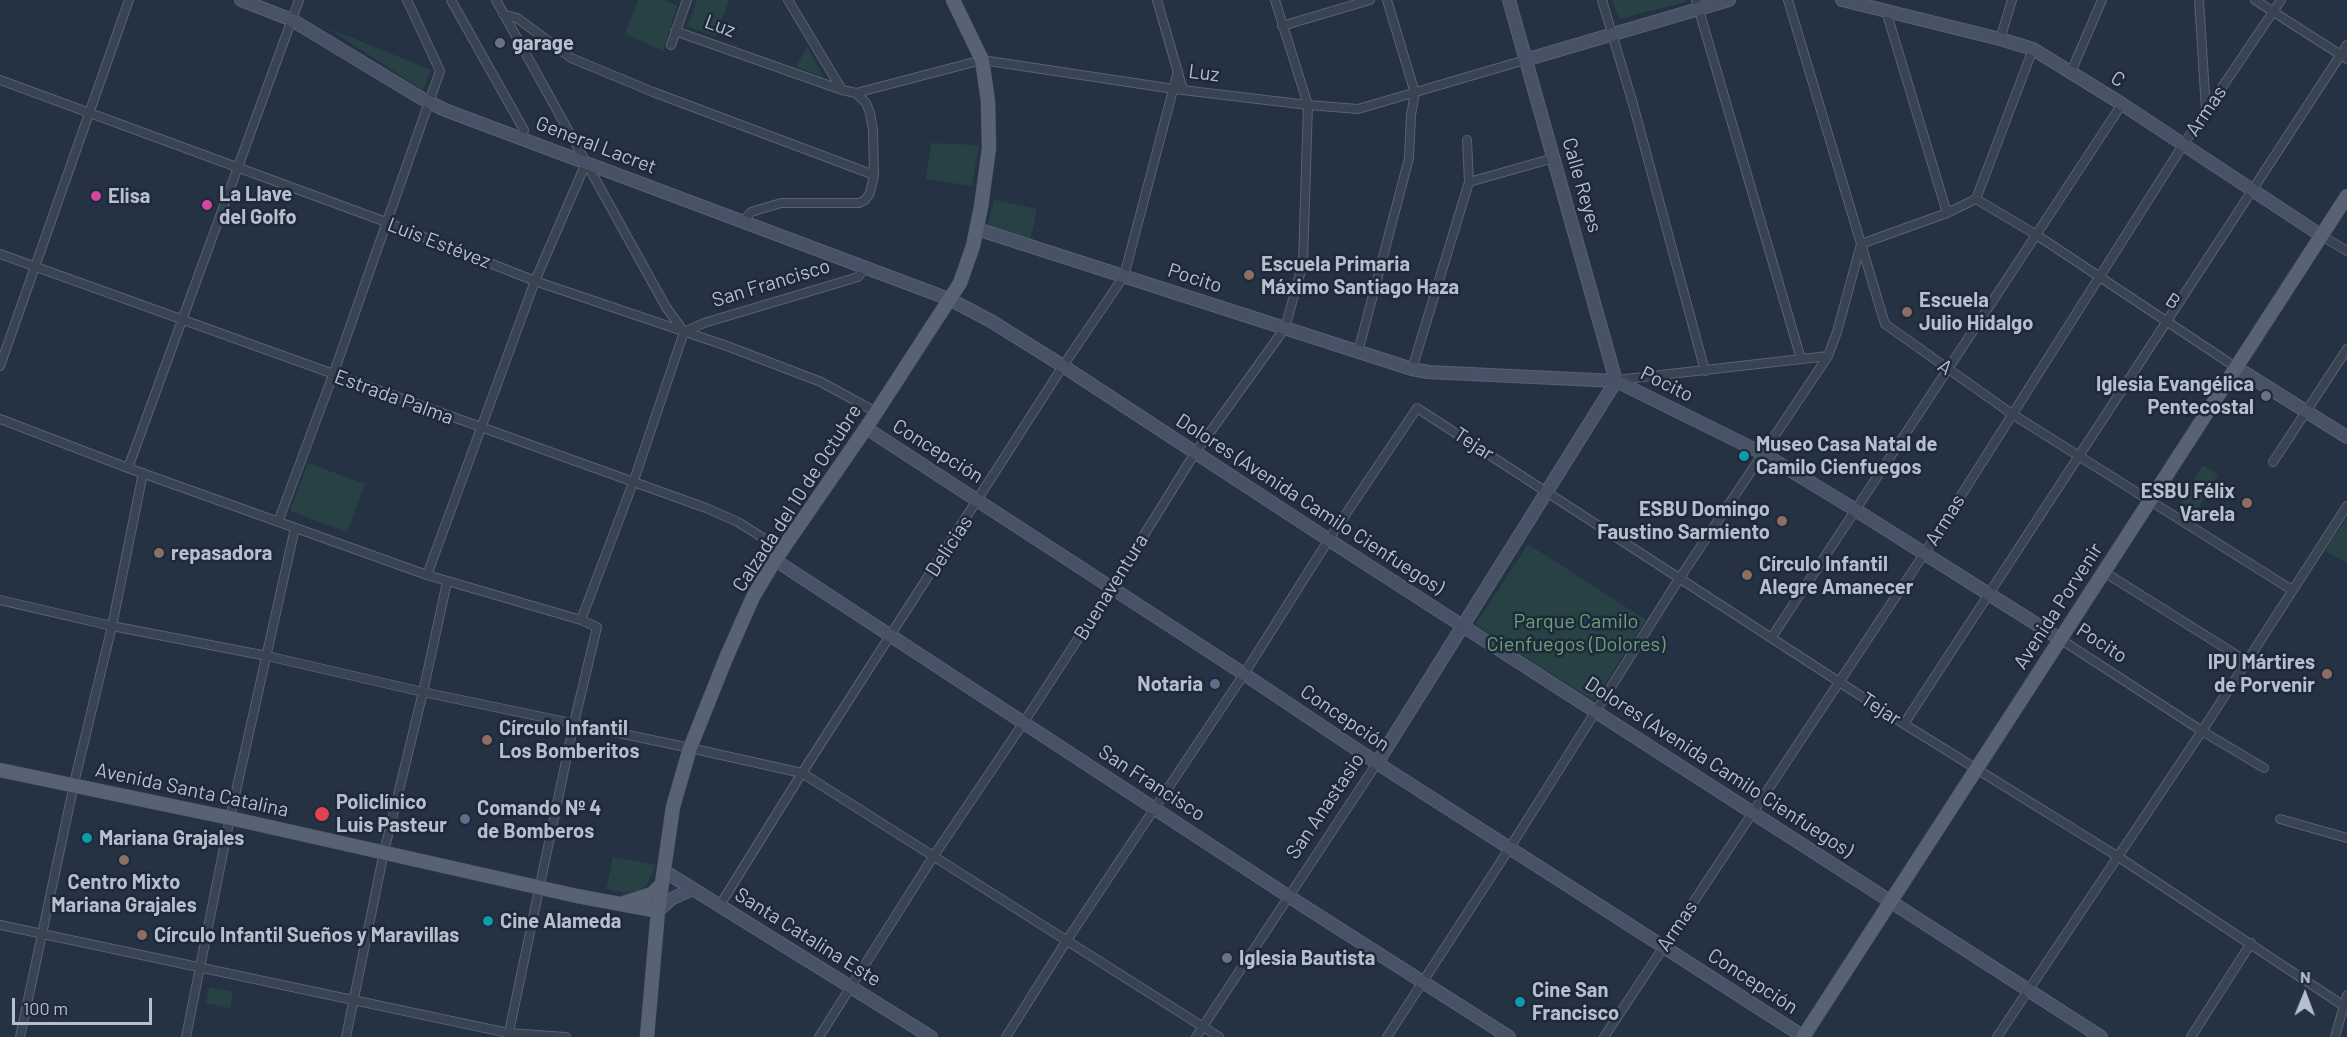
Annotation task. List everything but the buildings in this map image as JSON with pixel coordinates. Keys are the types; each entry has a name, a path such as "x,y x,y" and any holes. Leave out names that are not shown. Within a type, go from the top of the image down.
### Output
{"main road":[{"name":"Calzada del 10 de Octubre","path":"647,1037 658,911 673,807 690,747 753,597 778,555 866,428 964,274 977,230 989,148 988,101 982,60 954,0"},
{"name":"Avenida Porvenir","path":"1803,1037 2347,196"},
{"name":"Avenida Santa Catalina","path":"0,770 230,818 539,888 658,911"},
{"path":"618,904 645,897 663,878"}],"street":[{"path":"0,366 129,0"},
{"name":"General Lacret","path":"241,0 292,20 429,102 950,299"},
{"path":"128,468 299,0"},
{"path":"278,522 333,375 440,71 407,0"},
{"path":"451,0 524,130 521,138"},
{"path":"496,0 666,307 684,332 633,483 581,620"},
{"path":"671,45 687,0"},
{"path":"788,0 842,90"},
{"path":"1156,0 1178,72 1178,90"},
{"path":"1275,0 1308,105"},
{"path":"1282,26 1370,0"},
{"path":"1359,352 1409,158 1411,115 1415,93 1387,0"},
{"name":"Calle Reyes","path":"1509,0 1616,381"},
{"path":"1602,0 1705,371"},
{"name":"Luz","path":"675,31 856,93 982,60 1178,90 1358,109 1613,35 1697,4 1729,0"},
{"name":"A","path":"1788,0 1885,324 2012,414 2292,590"},
{"name":"C","path":"1842,0 2033,49 2122,104 2347,251"},
{"path":"2000,39 2012,0"},
{"path":"2071,72 2102,0"},
{"path":"2199,0 2206,111"},
{"path":"2255,0 2344,57"},
{"name":"Armas","path":"1604,1037 1924,554 2183,145 2281,0"},
{"path":"1697,4 1801,359"},
{"path":"1886,11 1947,213"},
{"path":"503,14 517,18 571,58 653,92 874,175"},
{"path":"1904,724 2253,190 2344,57 2347,45"},
{"path":"1387,1037 1509,849 1679,579 1828,356 1862,244 1947,213 1976,199 2033,49"},
{"name":"Luis Estévez","path":"0,80 386,222 535,281 727,346 821,382 876,412"},
{"name":"Delicias","path":"720,904 1063,366 1124,276 1178,90"},
{"path":"743,221 751,212 781,203 859,203 865,200 870,193 874,175 870,113 866,103 856,93"},
{"path":"1772,637 2122,104"},
{"name":"Buenaventura","path":"819,1037 933,857 1111,588 1195,453 1285,328 1303,263 1308,105"},
{"path":"1412,369 1469,182 1467,140"},
{"path":"1469,182 1554,158"},
{"path":"427,575 535,281 586,163"},
{"name":"B","path":"1976,199 2035,234 2237,368 2347,437"},
{"name":"Pocito","path":"977,230 1412,369 1428,372 1616,381 1762,453 2264,768"},
{"name":"Estrada Palma","path":"0,254 738,522 778,555"},
{"name":"San Francisco","path":"684,332 704,323 858,277 866,267"},
{"name":"Dolores (Avenida Camilo Cienfuegos)","path":"950,299 991,321 1063,366 2101,1037"},
{"path":"2273,462 2347,349"},
{"path":"1616,381 1828,356"},
{"name":"San Anastasio","path":"1196,1037 1377,763 1616,381"},
{"name":"Tejar","path":"1329,540 1417,408 1904,724 2117,856 2345,1007"},
{"path":"0,419 128,468 447,582 581,620 597,627 574,723 508,1035"},
{"name":"Concepción","path":"866,428 1509,849 1803,1037"},
{"path":"21,1037 74,784 112,626 143,472"},
{"path":"1997,1037 2202,731 2347,506"},
{"path":"186,1037 230,818 295,528"},
{"path":"1006,1037 1154,807 1245,674 1329,540"},
{"name":"San Francisco","path":"778,555 891,635 1288,896 1509,1037"},
{"path":"2104,572 2246,661"},
{"path":"346,1037 384,852 447,582"},
{"path":"0,600 802,773 1220,1037"},
{"path":"2280,819 2347,838"},
{"name":"Santa Catalina Este","path":"663,878 693,889 720,904 931,1037"},
{"path":"658,911 671,898 693,889"},
{"path":"0,925 201,966 508,1035 566,1037"},
{"path":"2191,1037 2251,943"},
{"path":"2335,1037 2347,995"}],"green space":[{"path":"638,0 664,0 677,6 663,51 625,34"},
{"path":"697,0 729,0 716,36 687,26"},
{"path":"1612,0 1685,0 1686,2 1619,19"},
{"path":"328,28 431,70 423,90"},
{"path":"807,46 824,77 796,67"},
{"path":"931,143 979,145 972,186 926,179"},
{"path":"994,200 1037,209 1030,242 987,228"},
{"path":"308,463 365,484 347,532 290,511"},
{"path":"2203,465 2218,475 2196,512 2180,503"},
{"path":"2347,518 2347,563 2325,551"},
{"name":"Parque Camilo Cienfuegos (Dolores)","path":"1528,544 1646,620 1594,701 1475,625"},
{"path":"613,857 656,865 647,884 638,891 627,893 606,889"},
{"path":"209,987 233,992 230,1008 206,1003"}],"place":[{"name":"garage","path":"500,43"},
{"name":"Elisa","path":"96,196"},
{"name":"La Llave del Golfo","path":"207,205"},
{"name":"Escuela Primaria Máximo Santiago Haza","path":"1249,275"},
{"name":"Escuela Julio Hidalgo","path":"1907,312"},
{"name":"Iglesia Evangélica Pentecostal","path":"2266,396"},
{"name":"Museo Casa Natal de Camilo Cienfuegos","path":"1744,456"},
{"name":"ESBU Félix Varela","path":"2247,503"},
{"name":"ESBU Domingo Faustino Sarmiento","path":"1782,521"},
{"name":"repasadora","path":"159,553"},
{"name":"Círculo Infantil Alegre Amanecer","path":"1747,575"},
{"name":"IPU Mártires de Porvenir","path":"2327,674"},
{"name":"Notaria","path":"1215,684"},
{"name":"Círculo Infantil Los Bomberitos","path":"487,740"},
{"name":"Policlínico Luis Pasteur","path":"322,814"},
{"name":"Comando Nº 4 de Bomberos","path":"465,819"},
{"name":"Mariana Grajales","path":"87,838"},
{"name":"Centro Mixto Mariana Grajales","path":"124,860"},
{"name":"Cine Alameda","path":"488,921"},
{"name":"Círculo Infantil Sueños y Maravillas","path":"142,935"},
{"name":"Iglesia Bautista","path":"1227,958"},
{"name":"Cine San Francisco","path":"1520,1002"}]}
